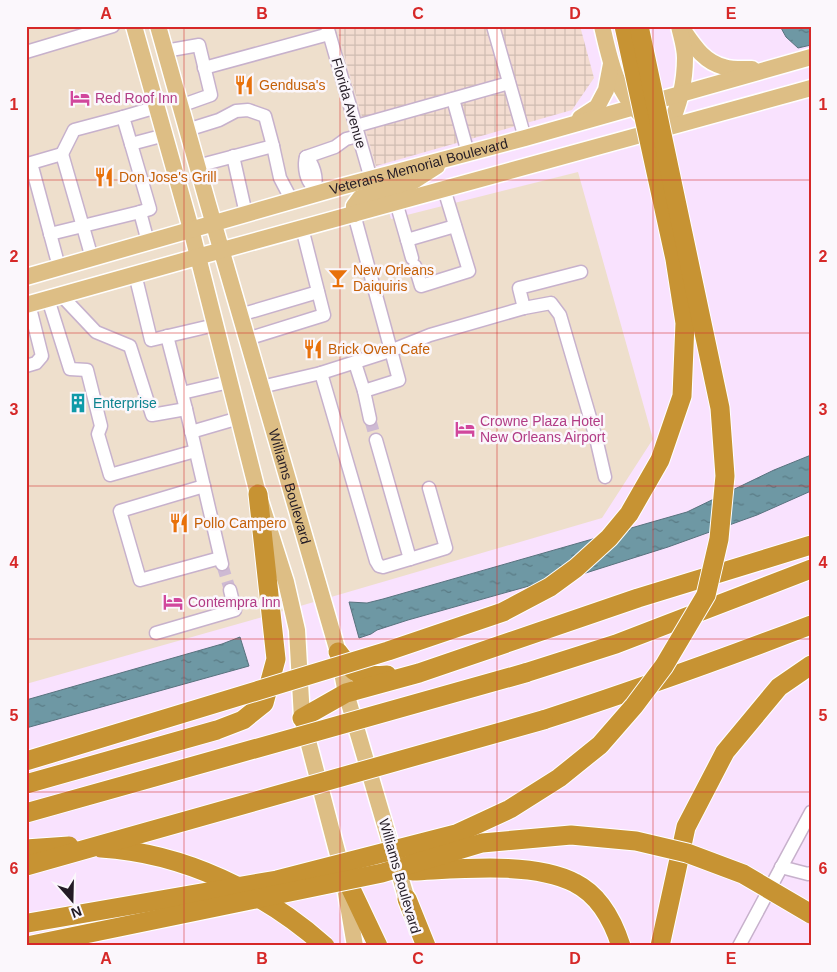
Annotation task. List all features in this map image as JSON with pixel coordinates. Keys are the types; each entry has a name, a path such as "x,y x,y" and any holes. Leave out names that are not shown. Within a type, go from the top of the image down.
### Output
{"highway":[{"path":"26,761 388,651 503,612 550,587 594,554 629,514 660,460 682,396 685,323 658,130 624,26"},
{"path":"27,923 277,880 456,834 510,809 559,778 600,744 634,706 664,666 706,595 719,539 725,476 720,408 639,26"},
{"path":"26,784 217,730 243,720 264,703 276,659 258,494"},
{"path":"302,718 346,693 418,673 638,598 811,545"},
{"path":"26,812 525,673 616,644 811,569"},
{"path":"26,866 543,720 728,657 811,624"},
{"path":"338,652 352,670 366,676 418,673"},
{"path":"660,946 686,827 725,752 779,687 811,665"},
{"path":"27,946 382,873 482,844 571,835 601,836 636,841 687,853 743,874 811,914"},
{"path":"26,849 65,846 108,849 151,856 184,865 212,875 260,898 305,928 326,946"},
{"path":"382,873 498,868 548,874 575,882 592,895 606,911 616,929 621,946"},
{"path":"342,870 378,946"},
{"path":"407,899 426,946"}],"main road":[{"path":"134,26 191,230 258,494 286,582 297,630 302,718 342,870 355,946"},
{"name":"Williams Boulevard","path":"158,26 213,223 338,652 346,693 421,946"},
{"path":"602,26 611,64 621,91 634,108 658,130 677,110 685,56 680,26"},
{"path":"680,26 695,48 706,59 724,68 765,70"},
{"name":"Veterans Memorial Boulevard","path":"27,275 292,201 316,191 371,179 525,138 811,57"},
{"path":"568,126 597,107 606,90 611,64"},
{"name":"Veterans Memorial Boulevard","path":"28,305 811,88"},
{"path":"354,214 354,206 360,198 408,184 450,158"}],"street":[{"path":"26,52 113,26"},
{"path":"493,26 525,138"},
{"path":"204,68 328,30"},
{"name":"Florida Avenue","path":"328,30 371,179"},
{"path":"165,51 198,45 211,95 180,106"},
{"path":"316,191 316,181 311,161 306,157 335,147 357,131 453,99 509,83"},
{"path":"453,99 468,153"},
{"path":"92,258 62,154 74,130 157,107"},
{"path":"187,130 219,120 236,112 248,110 265,116 280,178 292,201"},
{"path":"50,234 150,209 123,117"},
{"path":"131,144 165,135"},
{"path":"197,166 273,146"},
{"path":"59,267 29,162 62,154"},
{"path":"233,156 246,214"},
{"path":"396,202 420,286 469,271 444,189"},
{"path":"140,212 148,242"},
{"path":"354,214 399,380 364,391"},
{"path":"407,240 456,226"},
{"path":"247,339 324,315 302,228"},
{"path":"524,308 518,288 582,272"},
{"path":"135,274 151,340"},
{"path":"240,315 318,292"},
{"path":"55,297 96,332 130,346 215,325"},
{"path":"55,297 70,369 87,370 101,426 98,434 110,475 196,451"},
{"path":"261,387 355,363 430,335 550,302 560,315 593,428 605,477"},
{"path":"26,366 36,363 42,356 28,305"},
{"path":"167,336 186,409 222,561 140,580 120,511 204,486"},
{"path":"130,346 152,415 186,409"},
{"path":"355,363 370,419"},
{"path":"321,373 379,566 383,567 446,548 429,488"},
{"path":"182,393 229,382"},
{"path":"191,432 239,418"},
{"path":"376,440 410,559"},
{"path":"156,633 236,610 230,590"},
{"path":"739,946 811,812"},
{"path":"781,867 808,874 811,873"}],"shaded area":[{"path":"26,26 336,26 391,219 578,172 653,439 602,518 26,684"},
{"path":"336,26 580,26 594,78 572,110 376,166"}],"water":[{"path":"780,26 811,26 811,45 798,48 786,37"},
{"path":"811,455 811,491 757,515 668,547 573,577 529,586 408,620 359,638 349,602 367,603 383,599 687,512 774,470"},
{"path":"240,637 249,666 26,728 26,700 222,644"}],"tunnel":[{"path":"370,419 376,440"},
{"path":"222,564 230,590"}],"place":[{"name":"Gendusa's","path":"244,85"},
{"name":"Red Roof Inn","path":"80,98"},
{"name":"Don Jose's Grill","path":"104,177"},
{"name":"New Orleans Daiquiris","path":"338,278"},
{"name":"Brick Oven Cafe","path":"313,349"},
{"name":"Enterprise","path":"78,403"},
{"name":"Crowne Plaza Hotel New Orleans Airport","path":"465,429"},
{"name":"Pollo Campero","path":"179,523"},
{"name":"Contempra Inn","path":"173,602"}]}
